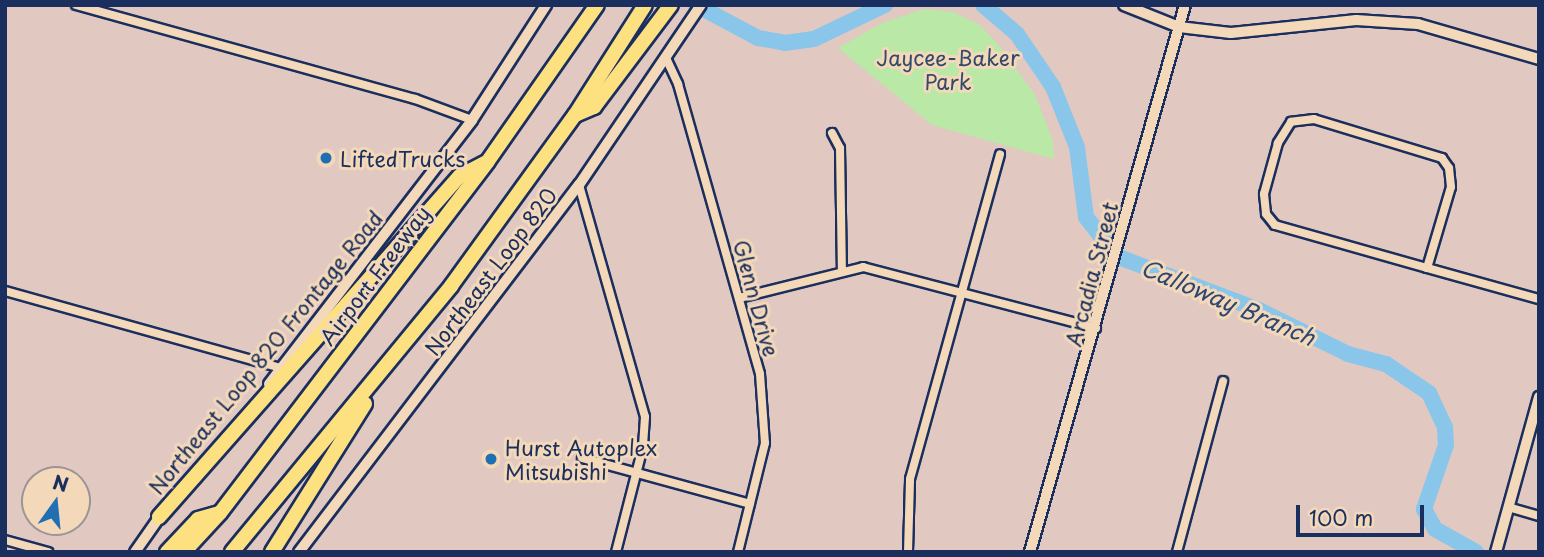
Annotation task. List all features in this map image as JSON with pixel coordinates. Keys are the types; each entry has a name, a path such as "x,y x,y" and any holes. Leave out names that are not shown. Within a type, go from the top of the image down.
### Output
{"highway":[{"name":"Airport Freeway","path":"167,552 198,519 220,513 488,161 597,5"},
{"path":"232,552 377,381 575,115 644,6"},
{"path":"575,115 594,107 667,11"},
{"path":"159,517 460,176 488,161"},
{"path":"272,552 349,436 377,381"},
{"path":"184,552 220,513"}],"main road":[{"name":"Northeast Loop 820 Frontage Road","path":"135,552 206,454 281,368 472,120 546,5"},
{"name":"Northeast Loop 820","path":"299,552 579,185 687,30 701,5"},
{"path":"1124,5 1179,27 1231,33 1356,20 1418,23 1539,59"},
{"name":"Arcadia Street","path":"1030,552 1096,328 1185,5"},
{"path":"1496,552 1539,397"}],"street":[{"path":"76,5 415,99 472,120"},
{"name":"Glenn Drive","path":"666,58 678,84 760,374 766,427 738,552"},
{"path":"1427,268 1451,181 1446,162 1427,150 1314,119 1292,122 1282,135 1268,181 1266,214 1275,225 1427,268 1539,299"},
{"path":"832,133 840,148 842,269"},
{"path":"908,552 910,479 1000,154"},
{"path":"579,185 645,417 637,472 615,552"},
{"path":"739,298 842,269 883,270 962,289 1096,328"},
{"path":"5,292 281,368"},
{"path":"1177,552 1223,382"},
{"path":"582,458 750,504"},
{"path":"1508,506 1539,516"},
{"path":"5,540 48,552"}],"green space":[{"name":"Jaycee-Baker Park","path":"924,9 953,12 980,25 1001,48 1035,95 1053,141 1054,159 932,125 838,48 882,23"}],"waterway":[{"name":"Calloway Branch","path":"696,5 758,38 785,43 814,39 885,5"},
{"name":"Calloway Branch","path":"983,5 1017,34 1053,87 1077,147 1086,217 1116,256 1259,310 1348,354 1386,364 1429,393 1445,427 1446,445 1424,509 1435,529 1476,552"}],"place":[{"name":"LiftedTrucks","path":"326,158"},
{"name":"Hurst Autoplex Mitsubishi","path":"491,459"}]}
